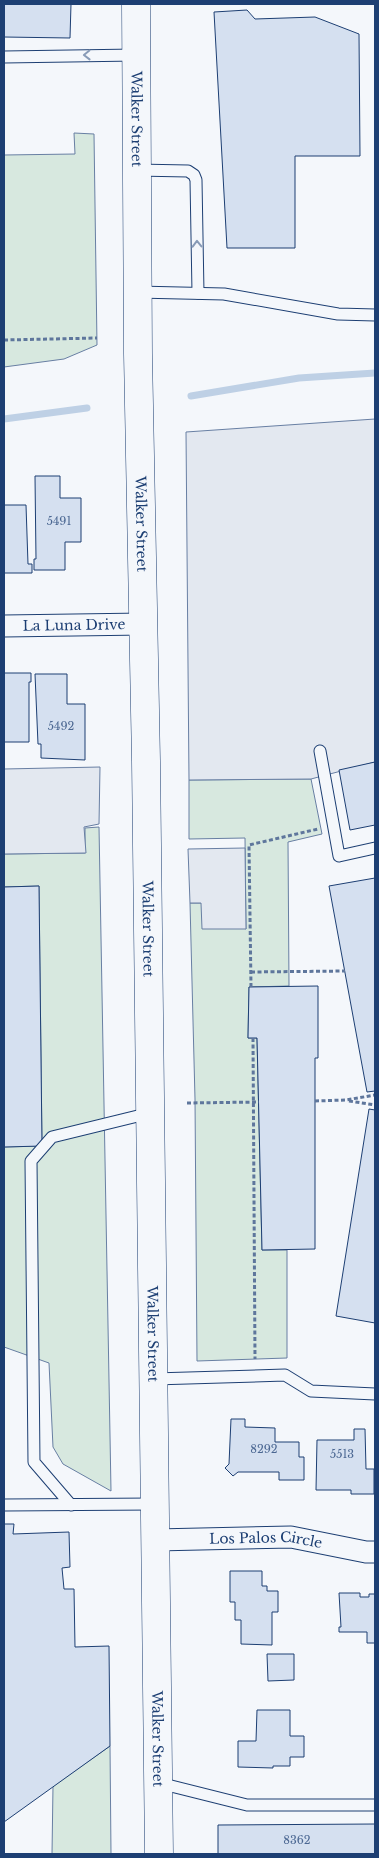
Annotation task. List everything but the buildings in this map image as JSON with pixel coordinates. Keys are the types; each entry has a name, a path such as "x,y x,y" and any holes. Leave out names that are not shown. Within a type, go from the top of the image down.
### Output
{"main road":[{"name":"Walker Street","path":"136,4 136,170 144,624 159,1854"}],"street":[{"name":"La Luna Drive","path":"4,626 144,624"},
{"name":"Los Palos Circle","path":"156,1540 291,1537 366,1552 375,1552"}],"lane":[{"path":"4,56 136,55"},
{"path":"136,170 188,171 194,175 196,180 198,293"},
{"path":"138,292 224,294 338,314 375,315"},
{"path":"320,750 339,856 375,848"},
{"path":"71,1504 34,1462 31,1161 52,1137 150,1113"},
{"path":"154,1379 285,1375 312,1391 375,1394"},
{"path":"4,1505 156,1504"},
{"path":"159,1783 248,1805 375,1805"}],"path":[{"path":"4,340 97,338"},
{"path":"251,987 249,845 321,828"},
{"path":"251,972 345,971"},
{"path":"253,1038 255,1359"},
{"path":"315,1101 346,1100 375,1095"},
{"path":"346,1100 375,1105"},
{"path":"187,1103 259,1102"}],"shaded area":[{"path":"74,133 94,134 97,345 64,359 4,367 4,155 75,154"},
{"path":"375,419 375,762 311,779 189,780 186,432"},
{"path":"100,767 99,824 84,827 86,853 4,854 4,769"},
{"path":"311,779 322,834 288,842 289,986 249,987 248,1038 257,1038 262,1250 287,1250 287,1358 197,1361 195,1099 190,903 201,903 246,929 245,838 189,839 189,780"},
{"path":"99,827 111,1491 63,1464 53,1447 49,1363 4,1347 4,1147 42,1146 39,886 4,887 4,854 85,853 85,828"},
{"path":"245,848 246,929 202,929 201,903 190,903 188,849"},
{"path":"110,1746 111,1854 52,1854 53,1786"}],"waterway":[{"path":"191,396 299,378 375,373"},
{"path":"4,419 87,408"}]}
